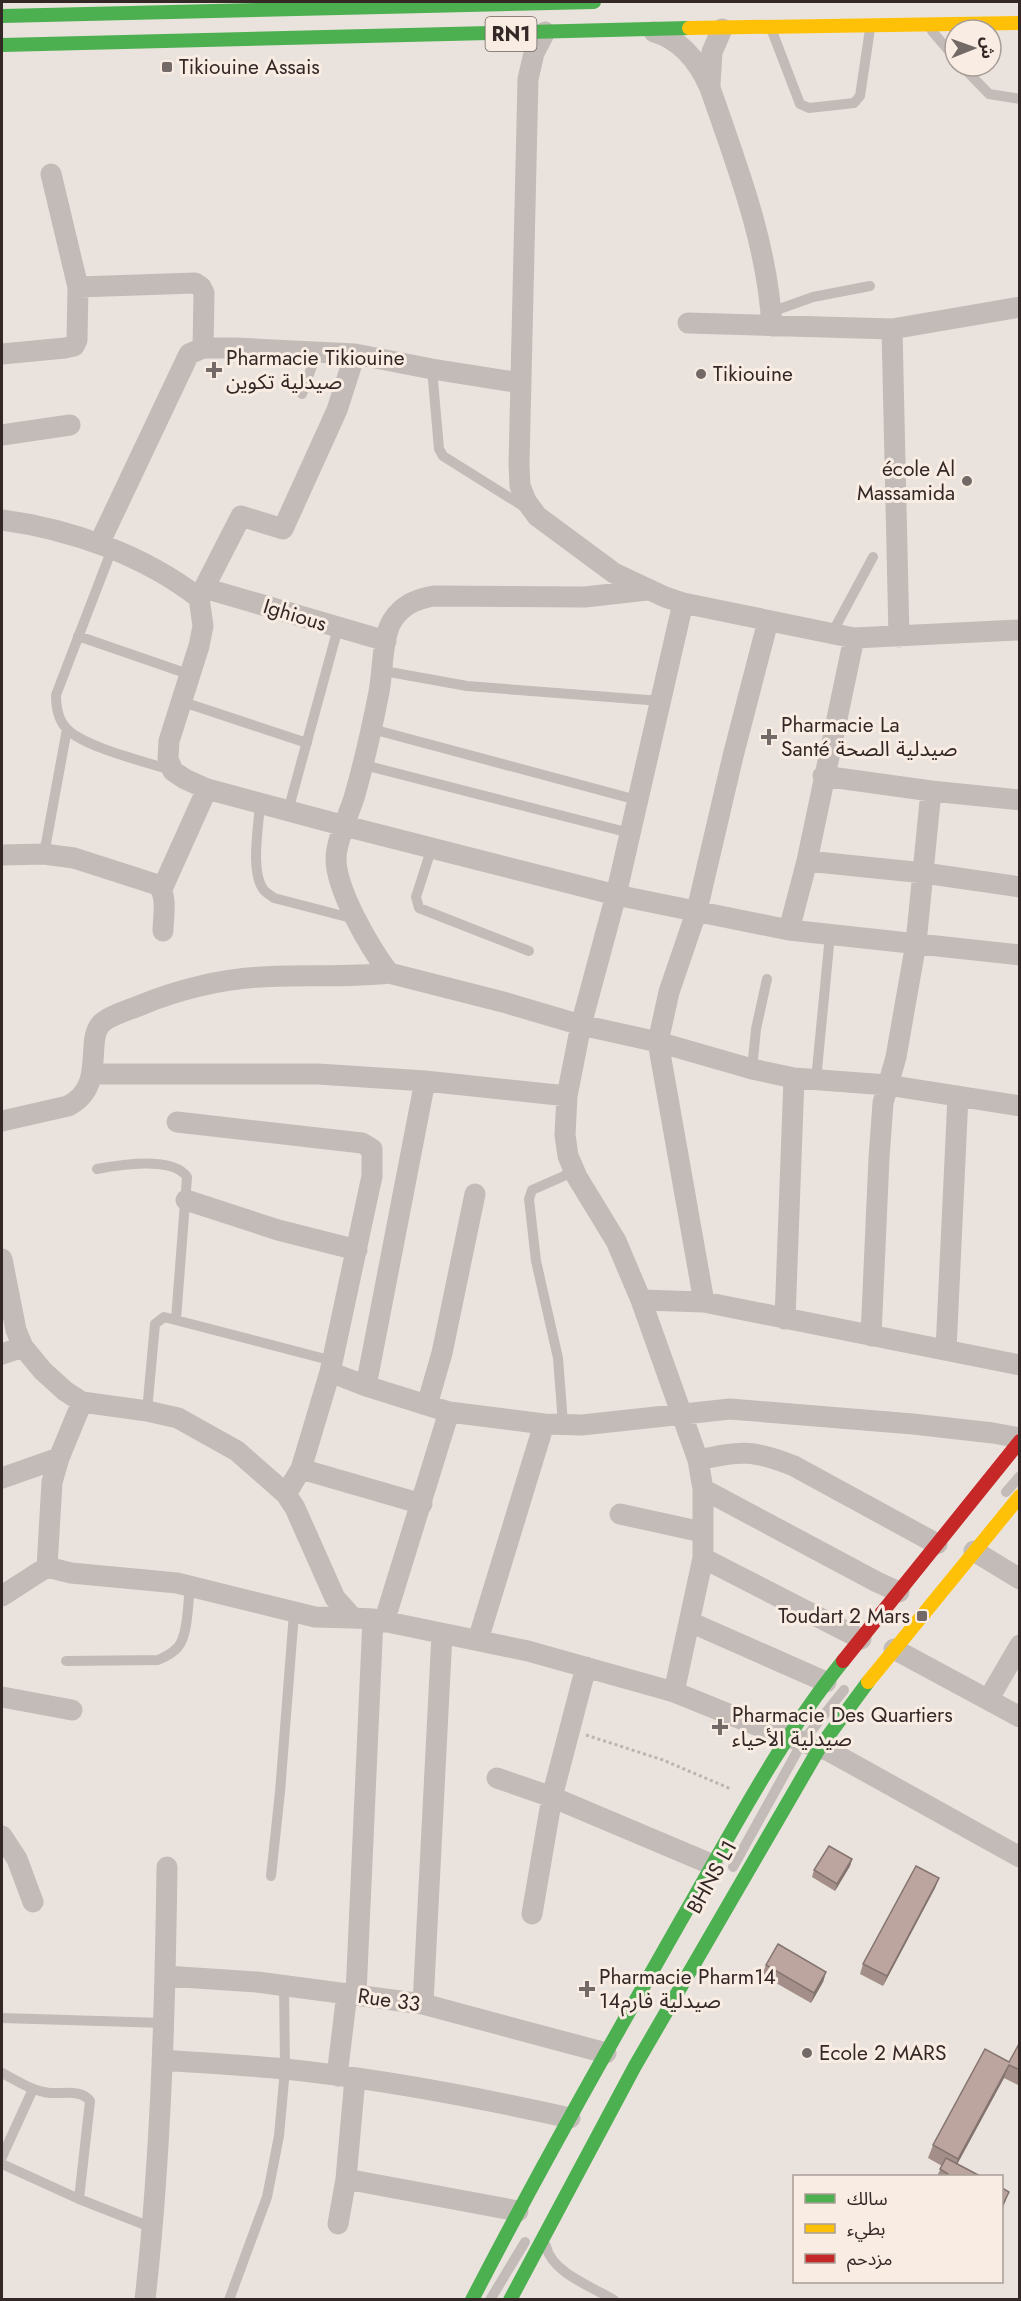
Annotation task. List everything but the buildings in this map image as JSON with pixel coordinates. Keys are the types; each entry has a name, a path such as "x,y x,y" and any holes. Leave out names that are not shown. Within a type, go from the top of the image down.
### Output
{"main road":[{"name":"RN1","path":"2,16 594,2"},
{"name":"RN1","path":"2,45 640,29 1020,23"},
{"path":"510,2300 537,2235 635,2066 805,1742 826,1682 1009,1457 1020,1439"},
{"path":"472,2300 518,2211 606,2053 722,1869 752,1798 894,1649 1020,1496"}],"street":[{"path":"640,29 659,34 685,49 702,70 759,235 766,265 772,319"},
{"path":"710,88 712,51 722,29"},
{"path":"528,79 534,53 545,32"},
{"path":"499,34 507,39 519,53 527,70 528,79 519,464 520,486 526,501 537,516 614,573 647,590 682,603 854,638 1020,630"},
{"path":"2,354 74,346 77,340 78,287 51,174"},
{"path":"78,287 195,283 204,293 203,348"},
{"path":"688,323 772,319 892,329 1020,306"},
{"path":"892,329 899,637"},
{"path":"106,547 189,354 203,348 355,354 432,369 521,382"},
{"path":"355,354 337,410 283,529 241,516 201,593 203,626 191,675 170,741 168,759 173,771 207,789 616,894 789,930 1020,955"},
{"path":"2,435 70,425"},
{"name":"Ighious","path":"2,520 31,524 106,547 201,593 386,641"},
{"path":"389,973 378,959 356,919 338,873 336,859 337,845 364,765 384,671 386,641 392,621 405,606 417,599 434,596 585,597 647,590"},
{"path":"674,1692 703,1558 703,1489 698,1460 641,1300 616,1241 573,1168 564,1135 567,1096 581,1025 616,894 682,603"},
{"path":"704,1302 658,1042 669,992 697,910 768,621"},
{"path":"789,930 807,861 823,776 854,638"},
{"path":"823,776 931,792 1020,800"},
{"path":"162,889 207,789"},
{"path":"871,1336 883,1103 896,1057 916,943 931,792"},
{"path":"2,855 44,854 74,858 158,885 164,897 162,931"},
{"path":"807,861 924,873 1020,887"},
{"path":"2,1121 68,1106 78,1101 84,1095 92,1074 96,1032 100,1024 147,1002 182,991 259,976 355,977 389,973 503,1002 581,1025 658,1042 752,1070 794,1078 888,1085 1020,1106"},
{"path":"92,1074 318,1074 425,1081 567,1096"},
{"path":"785,1319 794,1078"},
{"path":"366,1386 425,1081"},
{"path":"946,1350 958,1096"},
{"path":"177,1122 362,1143 372,1149 372,1176 332,1366 301,1469 286,1494"},
{"path":"427,1405 447,1331 475,1194"},
{"path":"186,1200 278,1230 357,1250"},
{"path":"2,1259 16,1330 23,1347 43,1371 65,1391 82,1402 147,1411 178,1418 237,1451 286,1494 295,1508 335,1598 370,1620"},
{"path":"641,1300 704,1302 1020,1365"},
{"path":"2,1354 23,1347"},
{"path":"332,1366 366,1386 449,1412 554,1424 582,1425 730,1409 993,1433 1020,1439"},
{"path":"47,1567 52,1482 59,1458 82,1402"},
{"path":"338,2224 345,2179 346,2077 370,1620 422,1504 449,1412"},
{"path":"478,1640 554,1424"},
{"path":"698,1460 741,1452 773,1458 794,1466 937,1544"},
{"path":"2,1478 59,1458"},
{"path":"301,1469 422,1504"},
{"path":"703,1489 876,1582 899,1592"},
{"path":"620,1514 702,1532"},
{"path":"975,1551 1020,1579"},
{"path":"703,1558 861,1639"},
{"path":"2,1596 47,1567 71,1573 190,1586 294,1613 315,1617 370,1620 478,1640 586,1667 674,1692 805,1742 1020,1857"},
{"path":"690,1622 826,1682"},
{"path":"423,2004 442,1634"},
{"path":"988,1700 1020,1645"},
{"path":"894,1649 1020,1717"},
{"path":"532,1914 552,1797 586,1667"},
{"path":"2,1697 72,1710"},
{"path":"497,1778 552,1797 722,1869"},
{"path":"2,1837 17,1859 33,1902"},
{"path":"145,2300 153,2228 164,2023 167,1867"},
{"name":"Rue 33","path":"166,1976 284,1985 423,2004 606,2053"},
{"path":"162,2060 285,2069 346,2077 482,2099 570,2118"},
{"path":"345,2179 518,2211"}],"lane":[{"path":"16,2 25,16"},
{"path":"926,24 943,44"},
{"path":"771,28 800,104 809,108 854,103 860,96 870,26"},
{"path":"974,78 989,94 1020,99"},
{"path":"772,319 813,297 870,286"},
{"path":"302,394 317,352"},
{"path":"432,369 439,449 443,456 537,516"},
{"path":"106,547 78,636 56,695 56,708 67,729 75,735 104,748 173,771"},
{"path":"831,635 873,557"},
{"path":"288,811 338,628"},
{"path":"78,636 191,675"},
{"path":"384,671 467,686 661,701"},
{"path":"183,702 307,743"},
{"path":"44,854 67,729"},
{"path":"372,729 637,800"},
{"path":"364,765 630,833"},
{"path":"260,803 256,861 258,880 264,891 274,898 356,919"},
{"path":"432,847 416,897 419,908 529,951"},
{"path":"816,1080 830,935"},
{"path":"752,1070 756,1029 766,979"},
{"path":"97,1169 140,1163 176,1169 187,1177 176,1319"},
{"path":"554,1424 558,1358 536,1261 529,1199 532,1190 564,1176 573,1168"},
{"path":"147,1411 155,1324 164,1317 332,1366"},
{"path":"997,1504 1020,1476"},
{"name":"BHNS L1","path":"805,1742 1020,1484"},
{"path":"66,1661 158,1660 169,1654 179,1647 184,1635 190,1586"},
{"path":"271,1876 287,1714 294,1613"},
{"name":"BHNS L1","path":"722,1869 805,1742 848,1685"},
{"path":"229,2300 267,2197 279,2136 285,2069 284,1985"},
{"path":"564,2174 662,1998"},
{"path":"2,2018 164,2023"},
{"path":"2,2073 33,2089 50,2093 78,2093 86,2096 90,2101 79,2199"},
{"path":"2,2157 33,2089"},
{"path":"2,2164 79,2199 153,2228"},
{"path":"490,2300 537,2235 548,2257 560,2268 614,2300"}],"path":[{"path":"569,1729 663,1760 752,1798"}],"traffic: fast":[{"path":"2,16 594,2"},
{"path":"2,45 689,28"},
{"path":"472,2300 574,2110 737,1822 798,1723 843,1661"},
{"path":"510,2300 635,2066 820,1747 868,1682"}],"traffic: slow":[{"path":"689,28 1020,23"},
{"path":"868,1682 1020,1496"}],"traffic: jam":[{"path":"843,1661 1020,1441"}],"place":[{"name":"Tikiouine Assais","path":"167,67"},
{"name":"Pharmacie Tikiouine صيدلية تكوين","path":"214,370"},
{"name":"Tikiouine","path":"701,374"},
{"name":"école Al Massamida","path":"967,481"},
{"name":"Pharmacie La Santé صيدلية الصحة","path":"769,737"},
{"name":"Toudart 2 Mars","path":"922,1616"},
{"name":"Pharmacie Des Quartiers صيدلية الأحياء","path":"720,1727"},
{"name":"Pharmacie Pharm14 صيدلية فارم14","path":"587,1989"},
{"name":"Ecole 2 MARS","path":"807,2053"}]}
